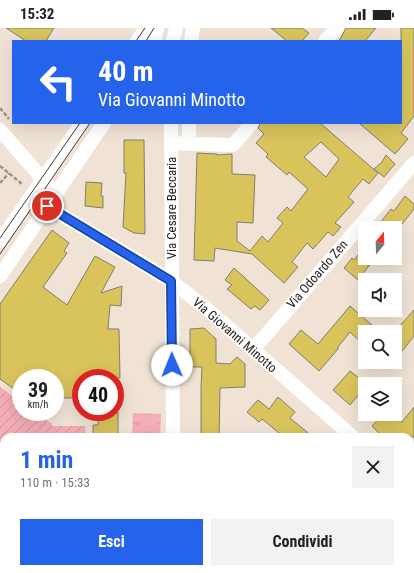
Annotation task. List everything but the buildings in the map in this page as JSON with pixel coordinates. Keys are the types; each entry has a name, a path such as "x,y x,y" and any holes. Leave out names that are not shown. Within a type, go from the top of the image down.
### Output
{"street":[{"path":"138,40 146,28"},
{"path":"154,40 157,28"},
{"path":"167,28 169,40"},
{"path":"173,40 176,28"},
{"path":"191,40 193,28"},
{"path":"326,40 337,28"},
{"path":"0,241 81,124"},
{"path":"0,276 103,124"},
{"name":"Via Cesare Beccaria","path":"171,124 173,433"},
{"path":"171,143 233,145 251,124"},
{"path":"0,130 56,193"},
{"name":"Via Odoardo Zen","path":"253,350 414,163"},
{"name":"Via Giovanni Minotto","path":"47,206 171,281 206,308 348,433"}],"path":[{"path":"0,166 22,184"},
{"path":"0,183 8,173"}],"green space":[{"path":"0,387 12,396 12,421 48,421 52,424 52,426 85,426 86,433 0,433"},
{"path":"133,413 161,414 160,433 132,433"}],"tram line":[{"path":"137,40 145,28"},
{"path":"147,40 154,28"},
{"path":"0,238 79,124"},
{"path":"0,254 89,124"}],"route":[{"path":"47,206 171,281 172,365"}]}
